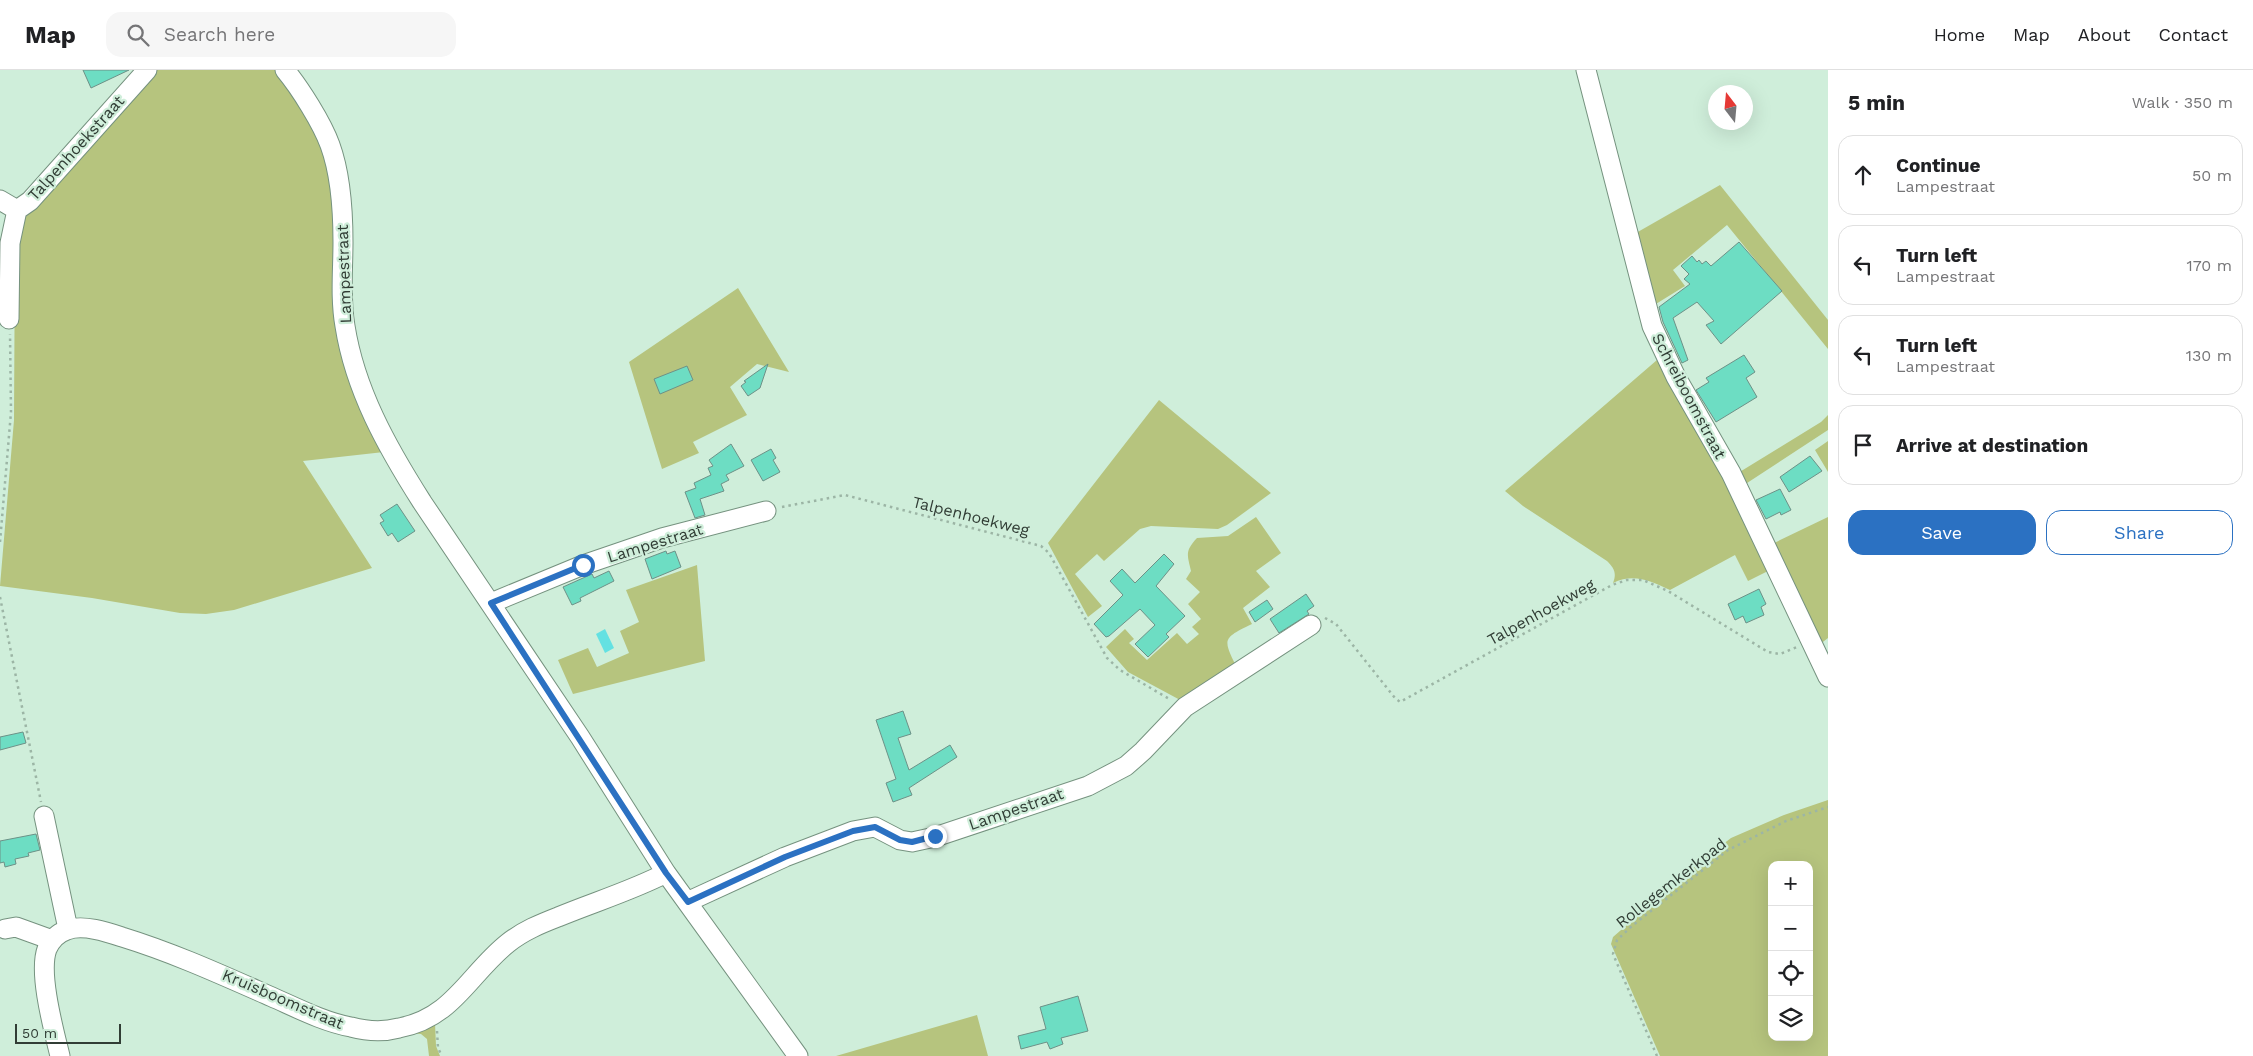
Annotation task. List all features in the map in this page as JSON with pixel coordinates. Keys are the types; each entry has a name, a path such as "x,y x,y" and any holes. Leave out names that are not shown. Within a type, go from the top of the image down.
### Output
{"street":[{"name":"Talpenhoekstraat","path":"0,200 16,210 30,201 147,70"},
{"name":"Lampestraat","path":"285,70 293,80 330,144 341,202 344,324 359,381 374,418 398,463 666,873 798,1056"},
{"name":"Schreiboomstraat","path":"1586,70 1652,326 1676,377 1731,473 1828,677"},
{"path":"9,319 10,243 16,210"},
{"name":"Lampestraat","path":"491,603 583,565 662,538 766,511"},
{"name":"Lampestraat","path":"688,902 785,857 853,831 875,827 900,840 912,842 1088,786 1126,766 1185,707 1311,626"},
{"path":"44,816 68,929 52,940 46,951 45,971 49,1008 60,1056"},
{"name":"Kruisboomstraat","path":"68,929 104,932 150,945 194,962 303,1010 351,1027 373,1030 398,1029 422,1022 436,1015 508,942 528,929 639,887 666,873"},
{"path":"5,929 16,927 52,940"}],"path":[{"path":"0,542 11,412 9,319"},
{"name":"Talpenhoekweg","path":"766,511 845,496 1041,546 1049,553 1107,658 1136,681 1185,707"},
{"name":"Talpenhoekweg","path":"1311,626 1324,618 1336,624 1400,702 1612,585 1628,580 1643,580 1668,591 1768,652 1780,654 1811,641"},
{"path":"0,597 44,816"},
{"name":"Rollegemkerkpad","path":"1657,1056 1613,954 1617,940 1666,898 1728,850 1786,821 1828,807"},
{"path":"436,1015 438,1048 442,1056"}],"green space":[{"path":"151,70 278,70 322,143 333,186 336,262 384,452 303,461 372,568 234,610 206,614 180,613 92,598 0,586 14,420 15,234 18,221"},
{"path":"1720,185 1828,320 1828,349 1727,225 1673,270 1685,286 1651,307 1636,233"},
{"path":"738,288 789,372 757,364 730,387 747,415 693,442 699,453 662,469 629,362"},
{"path":"1657,360 1703,437 1772,569 1748,581 1735,555 1670,590 1649,581 1635,578 1613,583 1614,571 1607,561 1523,506 1505,491"},
{"path":"1159,400 1271,493 1227,525 1218,529 1151,526 1140,529 1104,561 1097,554 1075,574 1102,606 1088,617 1048,543"},
{"path":"1828,415 1828,430 1744,485 1738,473 1821,422"},
{"path":"1828,441 1828,472 1815,450"},
{"path":"1256,517 1281,553 1256,571 1270,587 1243,608 1252,624 1235,633 1228,641 1230,652 1238,670 1182,701 1128,672 1106,647 1125,629 1134,639 1129,643 1147,660 1177,633 1187,644 1199,634 1192,627 1201,619 1188,604 1200,592 1186,579 1191,571 1188,557 1190,546 1197,538 1228,536"},
{"path":"1828,517 1828,638 1819,645 1772,544"},
{"path":"697,565 705,661 573,694 558,660 588,648 597,667 629,653 620,631 639,622 626,590"},
{"path":"1828,800 1828,1056 1660,1056 1611,944 1613,937 1697,864 1731,838 1784,815"},
{"path":"977,1015 988,1056 836,1056"},
{"path":"435,1023 436,1046 440,1056 429,1056 427,1039 421,1034 409,1033"}],"water":[{"path":"605,629 614,648 605,653 596,634"}],"building":[{"path":"83,70 129,70 91,88"},
{"path":"1739,242 1782,291 1721,344 1706,325 1714,321 1697,302 1673,318 1688,360 1682,363 1663,322 1659,307 1690,284 1684,279 1689,274 1681,266 1692,256 1697,262 1699,260 1702,264 1706,261 1711,266"},
{"path":"1744,355 1755,372 1746,378 1757,397 1716,422 1696,390 1709,382 1706,378"},
{"path":"768,364 760,388 748,396 741,386 746,382 744,381"},
{"path":"687,366 693,380 660,394 654,379"},
{"path":"731,444 744,466 726,475 729,480 721,484 724,491 700,499 705,515 695,518 685,492 696,488 694,483 711,475 708,468 713,466 709,460"},
{"path":"771,449 776,458 773,460 780,472 763,481 751,460"},
{"path":"1810,456 1822,471 1789,492 1780,477"},
{"path":"1780,489 1791,510 1781,515 1780,512 1766,519 1756,500"},
{"path":"397,504 415,531 398,542 392,533 388,536 380,523 384,521 380,515"},
{"path":"666,551 667,554 675,551 681,567 652,579 645,559"},
{"path":"1164,554 1174,564 1156,586 1185,616 1166,634 1169,637 1148,657 1135,644 1155,625 1140,609 1106,637 1094,624 1123,595 1110,581 1122,569 1135,583"},
{"path":"609,571 614,581 580,598 581,601 572,605 563,587 592,574 594,578"},
{"path":"1759,589 1766,604 1761,607 1764,615 1746,623 1743,616 1735,620 1728,604"},
{"path":"1306,594 1314,606 1307,611 1309,614 1279,633 1270,619"},
{"path":"1267,600 1273,609 1255,622 1249,612"},
{"path":"903,711 911,734 898,738 909,770 950,745 957,757 909,788 912,795 893,802 886,783 896,779 876,720"},
{"path":"23,732 26,743 0,750 0,737"},
{"path":"36,834 40,850 28,853 29,856 15,859 16,864 5,867 4,862 0,863 0,841"},
{"path":"1078,996 1088,1031 1061,1038 1063,1044 1050,1049 1047,1042 1021,1049 1018,1036 1046,1029 1040,1007"}],"route":[{"path":"583,565 491,603 580,737 666,873 688,902 785,857 853,831 875,827 886,831 900,840 912,842 935,836"}]}
